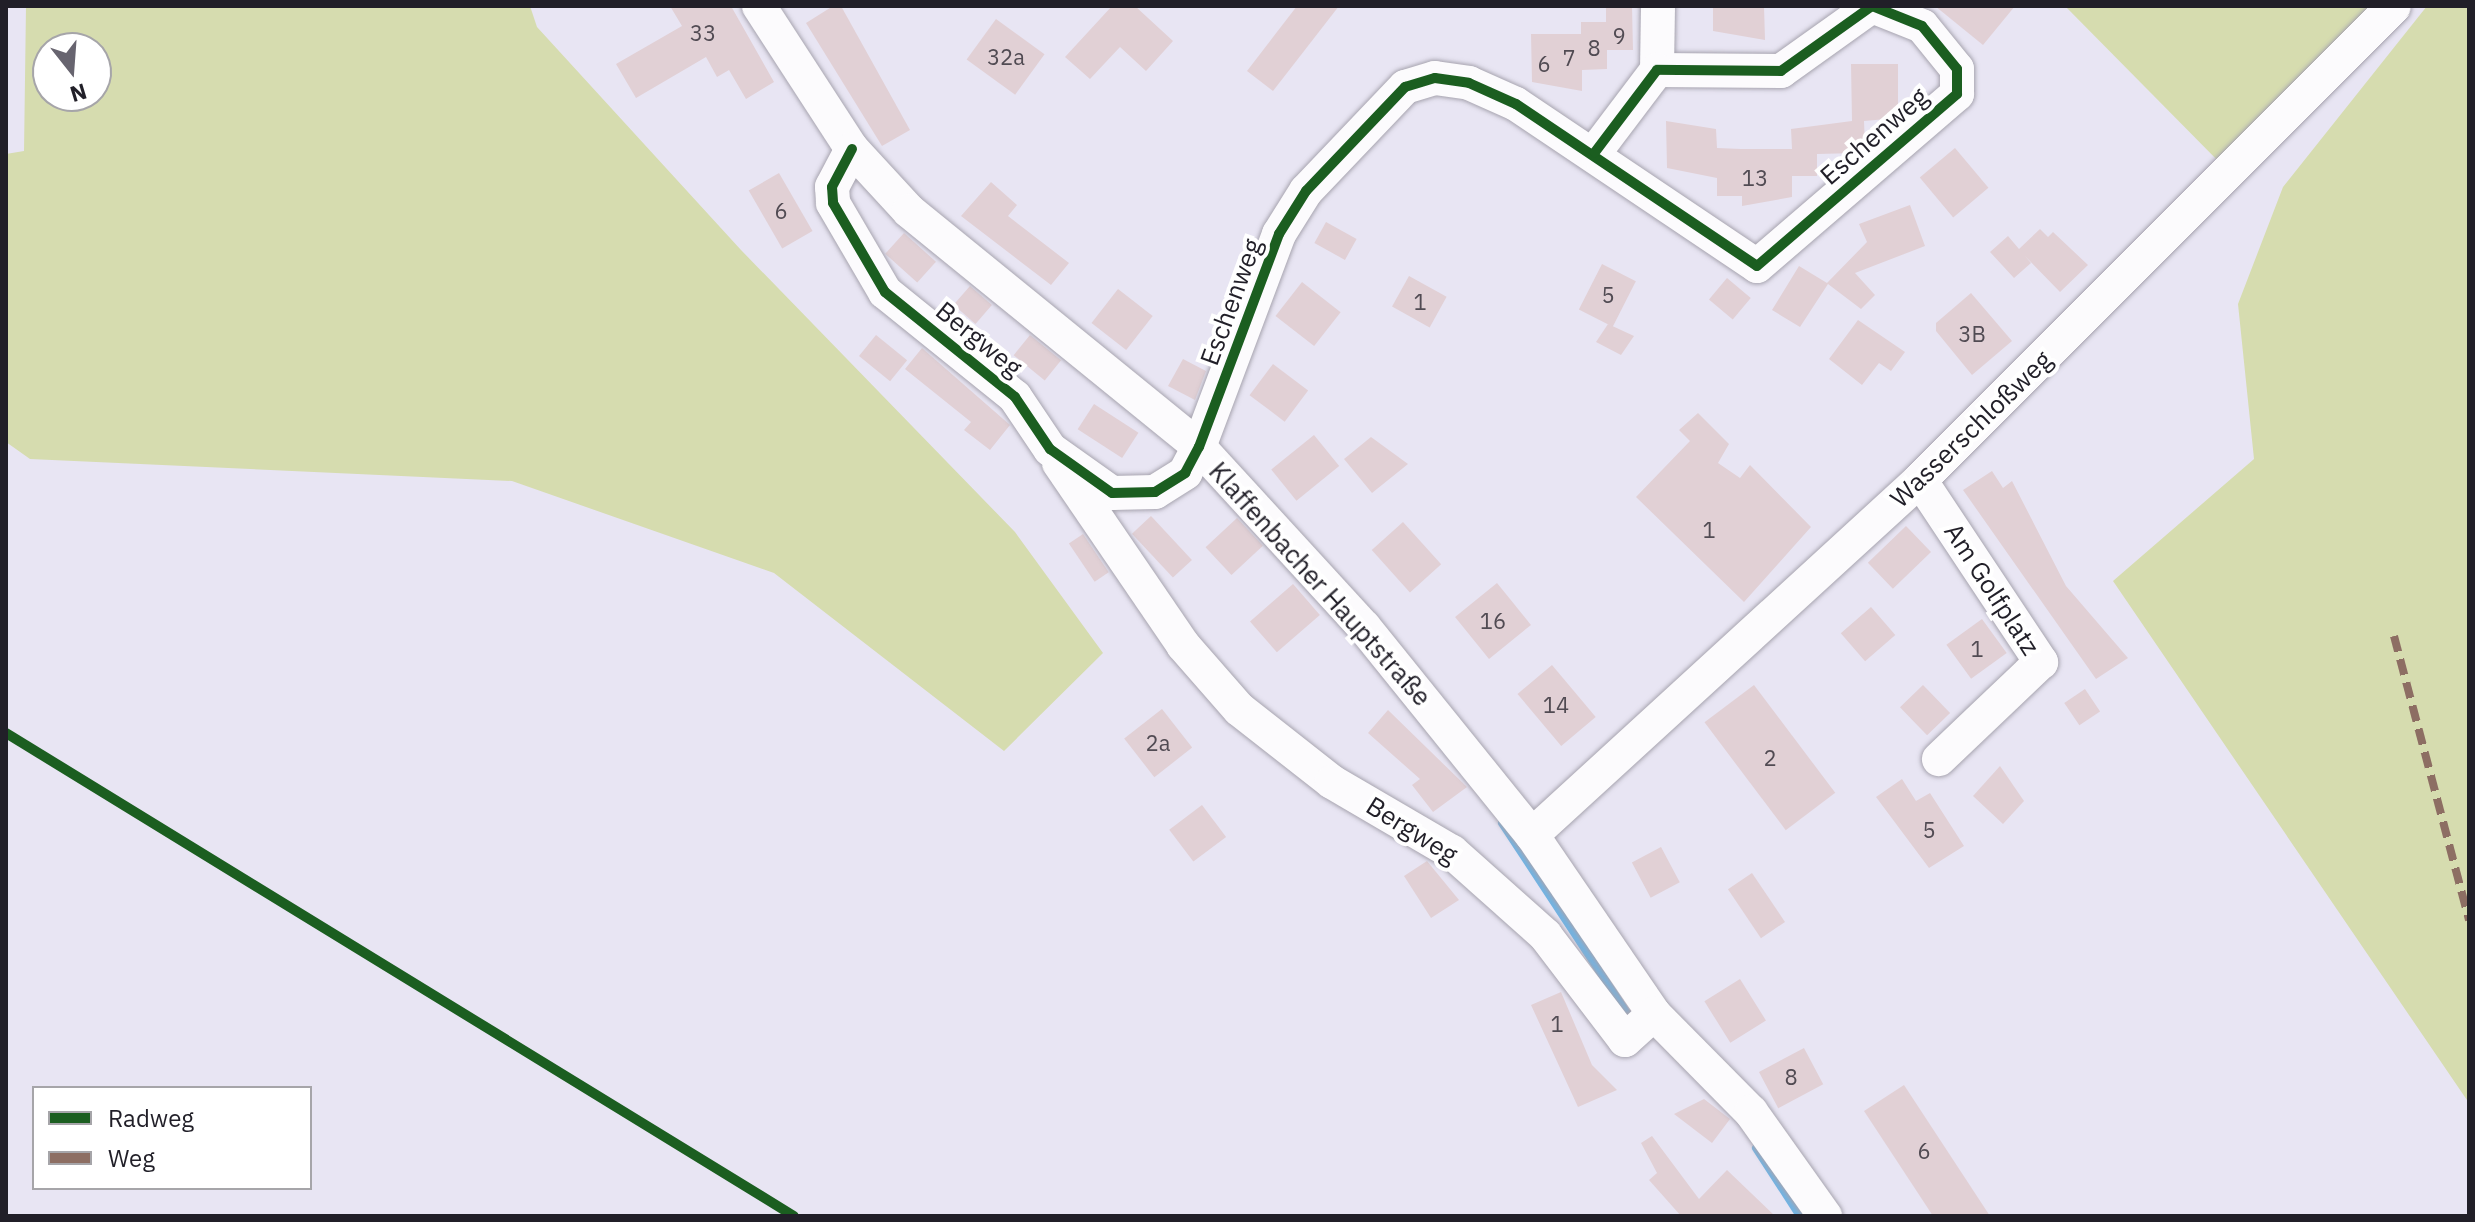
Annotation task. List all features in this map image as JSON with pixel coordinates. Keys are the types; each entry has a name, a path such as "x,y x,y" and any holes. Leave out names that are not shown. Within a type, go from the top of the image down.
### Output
{"street":[{"name":"Klaffenbacher Hauptstraße","path":"759,6 852,149 909,211 1192,460 1364,627 1532,835 1654,1014 1751,1112 1825,1216"},
{"path":"1595,152 1657,70 1658,6"},
{"name":"Eschenweg","path":"1192,460 1279,234 1306,191 1405,87 1435,78 1469,83 1595,152 1757,266 1957,94 1957,69 1922,26 1872,6 1781,71 1657,70"},
{"name":"Wasserschloßweg","path":"1532,835 1920,480 2394,6"},
{"name":"Bergweg","path":"852,149 832,187 833,203 885,292 1015,397 1183,645 1239,709 1332,782 1452,852 1545,935 1625,1040 1654,1014"},
{"name":"Bergweg","path":"1050,449 1112,493 1155,492 1192,460"},
{"name":"Am Golfplatz","path":"1920,480 2041,662 1939,759"}],"green space":[{"path":"26,6 530,6 537,27 741,250 1015,532 1103,653 1004,751 774,573 512,481 30,459 6,442 6,154 24,151"},
{"path":"2065,6 2384,6 2228,171"},
{"path":"2427,6 2469,6 2469,1103 2113,581 2254,459 2238,304 2283,187"}],"building":[{"path":"670,6 731,6 774,82 746,99 729,70 717,77 706,57 636,98 616,64 682,26"},
{"path":"833,6 841,6 910,130 882,146 806,23"},
{"path":"1112,6 1135,6 1173,41 1146,71 1120,47 1090,79 1065,57"},
{"path":"1297,6 1339,6 1273,91 1247,71"},
{"path":"1606,6 1632,6 1633,50 1607,50 1607,69 1582,70 1582,91 1532,82 1531,34 1581,34 1581,22 1606,22"},
{"path":"1713,6 1764,6 1765,40 1713,31"},
{"path":"1935,6 2015,6 1983,45"},
{"path":"996,19 1045,54 1015,95 967,59"},
{"path":"1851,64 1898,64 1898,118 1864,121 1865,147 1857,153 1817,154 1817,176 1792,176 1792,197 1742,206 1742,196 1717,196 1717,178 1667,168 1666,121 1716,129 1717,148 1792,149 1791,129 1852,121"},
{"path":"1955,148 1988,188 1953,217 1920,178"},
{"path":"779,173 812,231 782,249 749,190"},
{"path":"991,182 1017,205 1008,216 1069,263 1051,285 961,216"},
{"path":"1910,205 1925,246 1855,273 1875,295 1861,309 1828,284 1800,327 1772,310 1799,266 1827,283 1867,242 1859,224"},
{"path":"1326,222 1357,239 1345,260 1314,243"},
{"path":"2040,229 2048,237 2053,232 2088,265 2060,292 2025,256 2031,263 2014,278 1990,252 2008,236 2019,249"},
{"path":"904,233 936,262 917,283 885,254"},
{"path":"1602,264 1636,281 1613,327 1579,309"},
{"path":"1409,276 1447,297 1430,327 1392,307"},
{"path":"1727,278 1751,298 1733,319 1709,299"},
{"path":"1302,282 1341,312 1314,346 1276,316"},
{"path":"970,286 992,305 975,324 954,305"},
{"path":"1118,289 1153,316 1126,350 1092,323"},
{"path":"1971,293 2012,341 1972,375 1936,331 1936,323"},
{"path":"1858,320 1905,352 1891,371 1879,363 1862,385 1829,359"},
{"path":"1608,324 1634,336 1621,355 1596,342"},
{"path":"876,335 907,360 890,381 859,356"},
{"path":"1030,335 1061,360 1045,380 1014,355"},
{"path":"922,348 1010,425 990,450 964,430 971,422 905,369"},
{"path":"1183,359 1206,371 1195,400 1168,386"},
{"path":"1273,364 1308,390 1285,422 1250,395"},
{"path":"1094,404 1138,433 1122,458 1078,429"},
{"path":"1698,413 1729,444 1718,463 1740,478 1750,465 1811,527 1744,602 1636,497 1690,441 1679,430"},
{"path":"1314,435 1339,466 1296,501 1271,470"},
{"path":"1371,437 1408,464 1372,493 1344,459"},
{"path":"1992,471 2003,488 2012,481 2066,586 2128,658 2096,679 1963,490"},
{"path":"1151,516 1192,560 1173,578 1132,534"},
{"path":"1237,518 1263,546 1231,575 1206,547"},
{"path":"1403,522 1441,564 1410,592 1372,550"},
{"path":"1906,526 1931,552 1893,589 1868,563"},
{"path":"1083,534 1109,572 1095,582 1069,544"},
{"path":"1497,583 1531,625 1489,659 1455,617"},
{"path":"1293,584 1320,615 1277,652 1250,621"},
{"path":"1871,607 1895,635 1865,661 1841,633"},
{"path":"1982,619 2007,653 1971,679 1946,645"},
{"path":"1552,665 1596,717 1561,746 1518,694"},
{"path":"1754,685 1835,793 1786,830 1704,722"},
{"path":"1923,685 1950,713 1927,735 1900,707"},
{"path":"2085,689 2100,711 2079,725 2064,703"},
{"path":"1162,709 1192,748 1154,777 1124,739"},
{"path":"1388,710 1467,787 1433,812 1412,785 1420,779 1368,733"},
{"path":"2000,766 2024,801 2003,824 1973,796"},
{"path":"1902,779 1916,801 1930,793 1964,846 1929,868 1876,797"},
{"path":"1202,805 1226,837 1193,862 1169,830"},
{"path":"1661,847 1680,882 1651,898 1632,862"},
{"path":"1427,861 1459,900 1431,918 1404,876"},
{"path":"1752,873 1785,922 1761,938 1728,889"},
{"path":"1740,979 1766,1021 1730,1043 1704,1001"},
{"path":"1561,992 1592,1065 1617,1090 1578,1107 1531,1005"},
{"path":"1804,1048 1823,1084 1778,1108 1759,1072"},
{"path":"1904,1085 1990,1216 1933,1216 1864,1111"},
{"path":"1704,1099 1730,1119 1712,1143 1674,1114"},
{"path":"1652,1136 1699,1199 1727,1170 1775,1216 1681,1216 1649,1180 1657,1173 1641,1143"}],"waterway":[{"path":"941,317 1007,371"},
{"path":"1502,823 1628,1015"},
{"path":"1756,1148 1800,1216"}],"marked path":[{"path":"2394,636 2469,920"}],"cycle path":[{"path":"852,149 832,187 833,203 885,292 1015,397 1050,449 1112,493 1155,492 1185,473 1199,447 1279,234 1306,191 1405,87 1435,78 1469,83 1516,104 1757,266 1957,94 1957,69 1922,26 1872,6 1781,71 1657,70 1595,152"},
{"path":"6,733 794,1216"}]}
